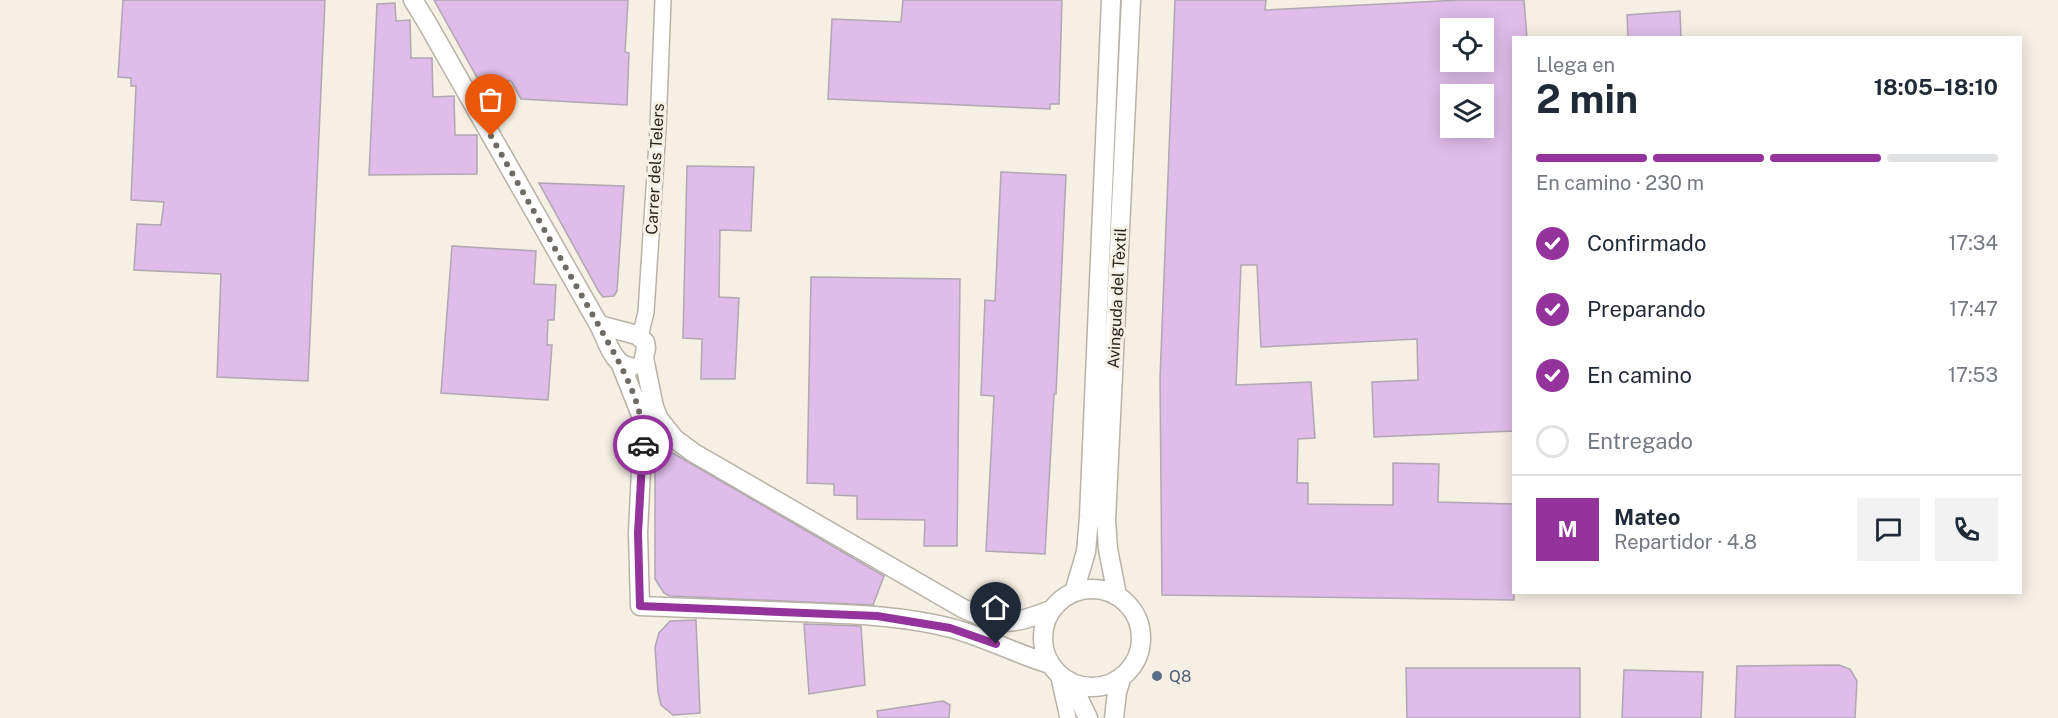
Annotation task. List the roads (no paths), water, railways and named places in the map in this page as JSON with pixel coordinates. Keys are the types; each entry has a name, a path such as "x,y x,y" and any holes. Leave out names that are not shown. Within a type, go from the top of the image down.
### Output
{"street":[{"path":"412,0 617,358 641,415 643,453 638,533 640,606 877,616 926,623 976,636 1028,658 1059,673 1084,686 1097,687 1111,683 1131,668 1141,646 1141,633 1132,609 1117,595 1095,588 1074,592 1059,601 1051,610 1042,637 1044,651 1059,673 1088,718"},
{"name":"Carrer dels Telers","path":"633,335 646,312 658,128 663,0"},
{"name":"Avinguda del Tèxtil","path":"1074,592 1086,552 1089,518 1111,0"},
{"name":"Avinguda del Tèxtil","path":"1117,595 1108,549 1106,520 1131,0"},
{"path":"599,326 633,335 646,348 644,358 654,407 659,419 675,439 694,453 962,608 986,619 1000,622 1023,621 1051,610"},
{"path":"617,358 616,340 633,335"},
{"path":"617,358 631,367 644,358"},
{"path":"643,453 656,439 675,439"},
{"path":"1059,673 1068,718"},
{"path":"1114,718 1117,692 1122,676"}],"place":[{"name":"Q8","path":"1157,676"}]}
